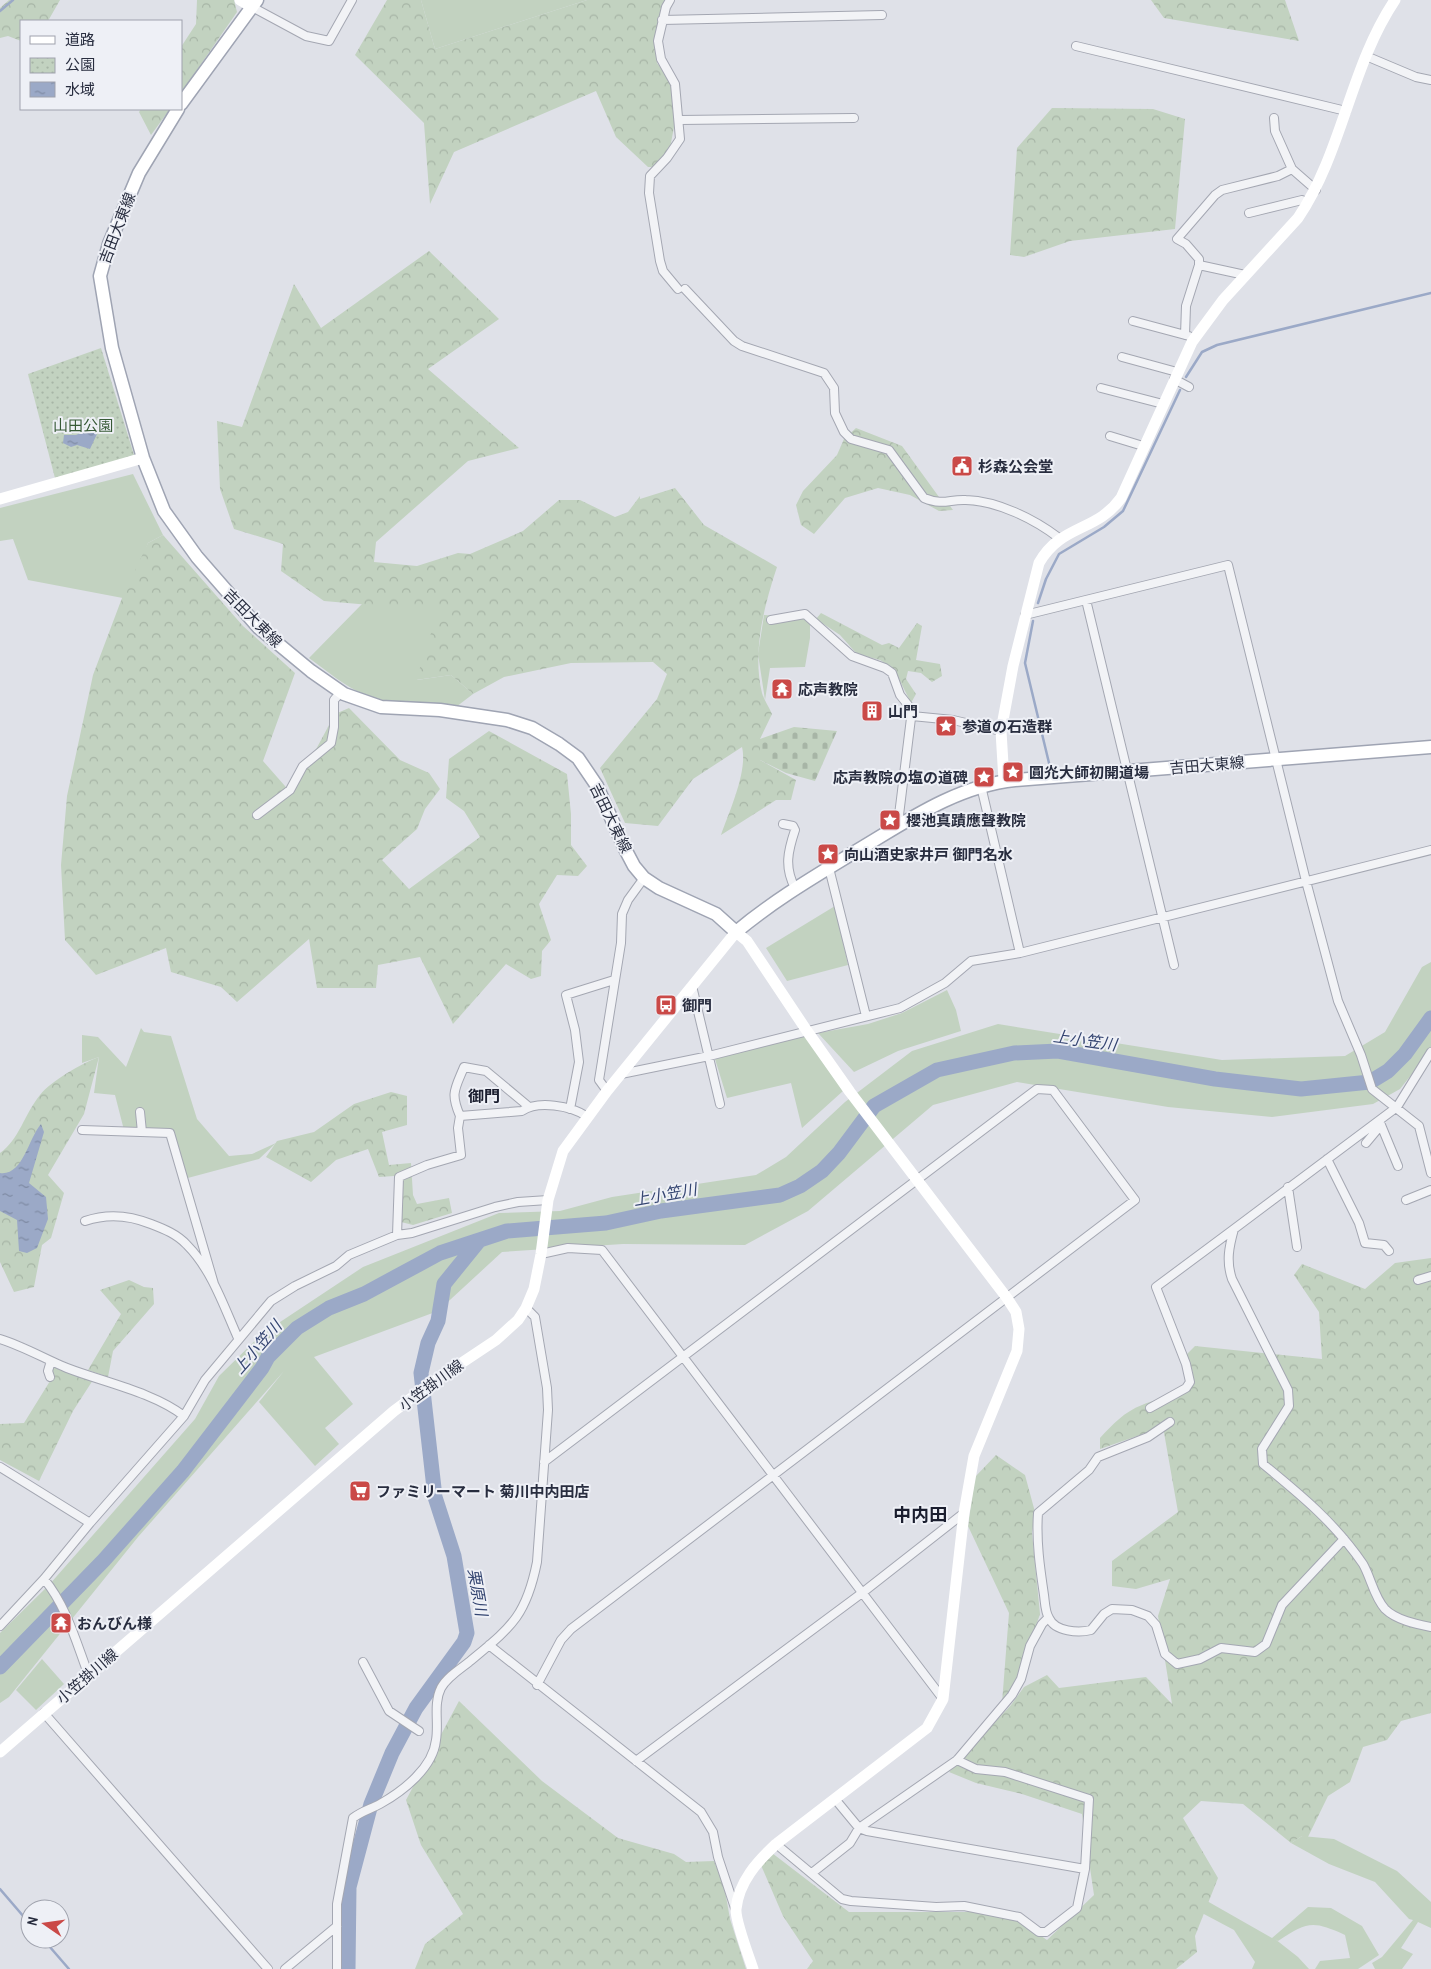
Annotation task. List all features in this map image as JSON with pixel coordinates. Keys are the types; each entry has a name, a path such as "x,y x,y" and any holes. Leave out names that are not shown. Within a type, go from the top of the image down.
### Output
{"main road":[{"path":"182,103 254,4"},
{"name":"吉田大東線","path":"177,110 139,173 109,244 100,276 112,348 143,458 164,511 197,557 259,628 311,671 341,692 362,702 381,707 440,710 507,720 532,728 559,744 578,758 597,786 624,847 634,866 644,878 659,888 716,914 736,932 766,906 795,888 952,796 981,786 1004,781 1431,747"}],"street":[{"path":"240,0 254,4 306,36 329,41 352,0"},
{"path":"670,0 662,20 658,40 661,59 674,80 680,120 680,139 667,158 650,176 648,193 662,271 734,341 742,346 824,373 834,388 836,413 844,432 851,439 888,450 924,498 948,503 963,499 995,504 1048,530 1059,538"},
{"path":"1004,781 1000,731 1025,615 1039,563 1047,548 1059,538 1103,517 1114,508 1121,498 1163,404 1190,337 1298,218 1316,190 1330,160 1366,56 1383,17 1395,0"},
{"path":"662,20 882,16"},
{"path":"1076,46 1346,111"},
{"path":"1366,56 1416,77 1431,80"},
{"path":"680,120 854,118"},
{"path":"1274,118 1278,137 1292,169 1316,190"},
{"path":"1190,337 1186,306 1199,259 1186,244 1177,239 1215,195 1236,186 1278,176 1292,169"},
{"path":"1249,213 1302,200 1307,203"},
{"path":"1198,265 1245,275"},
{"path":"1133,321 1190,337"},
{"path":"1122,357 1175,376 1189,387"},
{"path":"1101,388 1163,404"},
{"path":"1110,436 1143,446"},
{"path":"0,499 143,458"},
{"path":"1025,615 1228,566 1306,881 1338,1001 1361,1055 1372,1089 1419,1126 1431,1173"},
{"path":"1086,600 1174,965"},
{"path":"771,620 805,614 852,656 886,668 892,673 900,695 912,710 899,815 902,825"},
{"path":"257,815 290,790 303,766 331,743 334,727 334,700 341,692"},
{"path":"912,716 953,720 1000,731"},
{"path":"981,786 1020,953"},
{"path":"782,824 793,826 795,830 787,853 788,874 795,888"},
{"path":"621,1074 710,1056 900,1008 945,983 970,961 1020,953 1431,850"},
{"path":"829,868 866,1016"},
{"path":"607,1091 600,1085 599,1080 621,943 622,914 628,900 644,878"},
{"path":"736,932 747,941 767,969 807,1032 850,1092 1007,1298 1016,1312 1018,1329 1016,1351 974,1456 964,1513 943,1699 927,1728 776,1844 756,1863 746,1878 736,1910"},
{"name":"小笠掛川線","path":"0,1752 327,1468 413,1397 496,1340 518,1320 526,1308 534,1289 542,1251 547,1203 562,1151 586,1116 736,932"},
{"path":"570,1109 579,1062 575,1030 566,995 614,980"},
{"path":"692,986 720,1104"},
{"path":"1150,1408 1186,1388 1190,1382 1186,1364 1156,1287 1327,1159 1380,1124 1397,1108 1431,1052"},
{"path":"397,1235 399,1178 427,1165 461,1154 458,1128 460,1116 453,1101 454,1093 464,1067 486,1071 528,1106"},
{"path":"537,1685 561,1640 571,1629 1135,1200 1053,1090 1037,1089 544,1462"},
{"path":"460,1116 522,1111 528,1106 549,1106 570,1109 586,1116"},
{"path":"140,1112 142,1132"},
{"path":"1366,1144 1380,1124"},
{"path":"1380,1124 1398,1166"},
{"path":"82,1130 170,1133 214,1284 238,1338"},
{"path":"1327,1159 1359,1223 1365,1243 1384,1245 1389,1251"},
{"path":"1288,1188 1296,1247"},
{"path":"1406,1200 1431,1190"},
{"path":"0,1626 44,1579 90,1522 184,1416 205,1380 238,1338 271,1301 295,1286 336,1266 349,1255 397,1235 412,1233 495,1207 518,1202 547,1203"},
{"path":"85,1221 99,1216 129,1216 171,1232 188,1245 214,1284"},
{"path":"1234,1229 1228,1255 1228,1268 1288,1390 1289,1406 1262,1449 1263,1464 1313,1504 1344,1539 1364,1565 1384,1607 1394,1616 1431,1627"},
{"path":"542,1251 568,1248 602,1250 943,1699"},
{"path":"1418,1280 1431,1276"},
{"path":"338,1969 337,1904 354,1818 360,1812 380,1804 398,1792 422,1771 431,1755 436,1740 435,1724 442,1687 512,1624 525,1606 532,1587 537,1562 548,1410 547,1388 535,1317 526,1308"},
{"path":"0,1339 51,1361 138,1393 176,1410 184,1416"},
{"path":"50,1377 48,1371 51,1361"},
{"path":"1170,1422 1148,1437 1098,1457 1089,1470 1038,1513 1036,1537 1048,1618 1056,1627 1081,1633 1091,1630 1104,1614 1112,1609 1132,1610 1148,1616 1156,1625 1165,1654 1177,1664 1200,1659 1221,1648 1255,1652 1266,1644 1282,1604 1344,1539"},
{"path":"0,1467 90,1522"},
{"path":"636,1761 862,1593 964,1513"},
{"path":"44,1579 52,1588 66,1615 86,1668 91,1673"},
{"path":"812,1873 850,1843 859,1828 957,1760 1012,1695 1021,1679 1030,1646 1042,1624 1048,1618"},
{"path":"489,1646 701,1812 713,1832 718,1857 753,1969"},
{"path":"363,1662 392,1715 419,1731"},
{"path":"44,1713 268,1969"},
{"path":"776,1844 842,1899 936,1907 964,1906 1019,1917 1039,1932 1046,1932 1077,1908 1085,1869 1089,1799 1005,1772 976,1769 957,1760"},
{"path":"835,1799 859,1828 1085,1869"},
{"path":"285,1969 337,1926"}],"green space":[{"path":"9,0 60,0 49,20 20,20 20,41 8,36 0,38 0,8"},
{"path":"197,0 234,0 237,12 182,92 182,45 196,24"},
{"path":"387,0 421,0 435,49 587,0 670,0 666,7 657,63 670,80 675,122 670,148 655,167 648,167 616,137 596,91 454,152 430,204 424,123 355,55"},
{"path":"421,0 587,0 435,49"},
{"path":"1151,0 1285,0 1299,41 1164,18"},
{"path":"1052,108 1153,109 1185,119 1175,229 1070,241 1024,257 1010,255 1017,148"},
{"path":"140,110 169,110 151,135 139,112"},
{"path":"429,251 499,319 428,369 519,448 468,461 376,542 374,562 417,566 458,553 470,554 523,531 559,500 580,500 615,517 628,512 640,496 640,499 675,488 704,525 777,567 764,613 759,645 758,662 762,693 772,714 760,739 760,760 796,780 791,800 776,800 721,835 740,779 743,757 742,747 693,779 658,826 625,823 600,768 657,699 667,674 653,662 571,663 504,677 473,694 451,675 416,680 440,605 370,605 324,601 281,571 283,544 234,529 220,489 217,421 242,427 294,284 321,328"},
{"name":"山田公園","path":"101,348 134,455 56,482 28,374"},
{"path":"856,428 902,446 939,497 945,499 953,510 939,511 910,495 878,488 845,498 814,534 801,525 796,505 803,491 837,455 844,439"},
{"path":"133,474 163,535 148,543 128,599 28,580 13,539 0,541 0,508"},
{"path":"163,535 243,626 295,673 263,761 292,794 335,714 349,708 400,760 429,773 440,789 425,809 417,829 382,860 409,889 480,837 464,811 446,798 449,759 489,731 567,774 571,814 571,845 587,866 578,876 557,875 539,904 551,940 542,951 541,976 531,979 506,964 453,1024 420,957 378,965 376,988 317,988 309,939 237,1002 221,987 171,972 166,948 96,975 65,940 61,865 67,796 93,675 122,598 148,543"},
{"path":"362,604 441,605 417,680 451,675 473,694 456,707 388,702 367,696 352,688 309,658"},
{"path":"821,613 882,645 889,643 899,648 917,623 922,626 916,660 940,664 942,676 932,682 921,673 908,671 906,679 916,694 911,703 894,669 880,660 857,654 840,635 816,619"},
{"path":"764,615 810,618 810,638 805,667 770,668 765,700 758,654"},
{"path":"794,727 837,731 815,781 786,773 760,760 760,739"},
{"path":"835,906 848,965 787,981 766,948"},
{"path":"1431,962 1431,1050 1400,1089 1373,1104 1272,1117 1168,1107 1017,1082 933,1105 808,1211 745,1245 623,1244 502,1252 438,1311 314,1357 353,1404 325,1428 339,1444 315,1466 259,1402 284,1371 138,1537 9,1697 0,1703 0,1633 49,1585 195,1419 219,1376 262,1334 363,1267 499,1213 560,1211 612,1197 756,1175 786,1157 845,1102 912,1051 998,1024 1222,1060 1345,1056 1385,1032 1422,967"},
{"path":"947,990 956,1010 961,1031 898,1051 854,1072 818,1033 868,1024 902,1013"},
{"path":"141,1028 144,1032 171,1036 197,1119 229,1156 252,1154 276,1143 259,1159 184,1179 169,1137 125,1134 115,1095 94,1093 99,1057 82,1063 82,1035 98,1037 126,1067"},
{"path":"804,1035 843,1091 802,1128 791,1083 727,1098 715,1059"},
{"path":"99,1057 84,1114 48,1175 64,1193 51,1238 42,1245 34,1287 14,1292 0,1262 0,1153 7,1148 35,1102 51,1084 67,1073"},
{"path":"391,1092 407,1096 407,1125 382,1132 389,1165 411,1163 413,1195 417,1204 449,1198 452,1213 413,1225 401,1222 399,1181 394,1176 379,1177 368,1149 336,1160 311,1182 266,1157 277,1141 314,1132 354,1104"},
{"path":"1431,1258 1431,1713 1401,1721 1387,1740 1363,1747 1350,1782 1328,1796 1307,1839 1302,1836 1291,1843 1243,1804 1201,1801 1183,1818 1218,1878 1195,1936 1197,1952 1176,1969 807,1969 813,1961 783,1916 760,1863 772,1853 849,1912 974,1912 1016,1919 1047,1940 1094,1895 1082,1814 1022,1794 976,1783 949,1772 1011,1705 1024,1687 1047,1675 1059,1688 1146,1677 1172,1704 1158,1616 1170,1579 1136,1589 1112,1586 1112,1561 1178,1512 1163,1427 1100,1449 1100,1438 1114,1423 1130,1411 1149,1402 1179,1394 1193,1386 1193,1373 1186,1355 1195,1346 1322,1359 1319,1312 1294,1275 1302,1264 1365,1289 1395,1263"},
{"path":"129,1280 144,1287 153,1288 154,1304 113,1351 108,1377 88,1370 121,1314 100,1290"},
{"path":"48,1362 93,1380 73,1411 39,1481 0,1460 0,1424 24,1423 50,1381"},
{"path":"996,1455 1025,1475 1035,1512 1032,1533 1040,1614 1018,1679 1002,1703 1009,1613 968,1526 975,1477"},
{"path":"42,1659 64,1684 36,1710 16,1690"},
{"path":"459,1701 542,1781 618,1838 674,1854 686,1862 714,1861 724,1885 730,1919 746,1969 415,1969 425,1944 463,1914 421,1845 406,1800"},
{"path":"1302,1836 1334,1839 1397,1871 1431,1902 1431,1928 1418,1922 1401,1948 1413,1954 1402,1969 1375,1969 1372,1963 1382,1957 1413,1920 1409,1919 1375,1882 1329,1864 1291,1843"},
{"path":"1207,1901 1272,1938 1308,1907 1331,1908 1362,1926 1379,1955 1358,1969 1315,1969 1320,1961 1350,1958 1345,1935 1325,1927 1310,1925 1296,1930 1278,1941 1275,1939 1298,1957 1309,1969 1252,1969 1255,1962 1234,1930 1202,1913"}],"water":[{"path":"92,428 97,434 90,449 77,445 71,447 63,443 64,435 76,435"},
{"path":"41,1124 44,1132 29,1183 46,1197 48,1219 37,1248 27,1253 19,1251 17,1220 0,1211 0,1173 14,1169 20,1163"}],"waterway":[{"path":"0,11 13,0"},
{"path":"1186,377 1202,352 1217,345 1431,293"},
{"path":"1038,603 1046,579 1059,554 1104,527 1123,511 1180,390"},
{"path":"1033,621 1025,663 1049,763"},
{"name":"上小笠川","path":"0,1667 104,1560 183,1471 262,1368 268,1357 297,1328 329,1308 364,1294 440,1253 507,1231 606,1223 661,1211 780,1195 800,1186 822,1171 839,1153 874,1106 937,1070 1014,1053 1058,1051 1215,1079 1301,1089 1370,1082 1388,1071 1405,1054 1431,1018"},
{"name":"栗原川","path":"348,1969 349,1887 371,1804 392,1753 416,1708 464,1642 467,1633 454,1556 435,1497 421,1373 428,1343 438,1321 444,1284 478,1242"},
{"path":"0,1889 20,1912"},
{"path":"52,1949 69,1969"}],"place":[{"name":"杉森公会堂","path":"962,466"},
{"name":"応声教院","path":"782,689"},
{"name":"山門","path":"872,711"},
{"name":"参道の石造群","path":"946,726"},
{"name":"圓灮大師初開道場","path":"1013,772"},
{"name":"応声教院の塩の道碑","path":"984,777"},
{"name":"櫻池真蹟應聲教院","path":"890,820"},
{"name":"向山酒史家井戸 御門名水","path":"828,854"},
{"name":"御門","path":"666,1005"},
{"name":"ファミリーマート 菊川中内田店","path":"360,1491"},
{"name":"おんびん様","path":"61,1623"}],"district":[{"name":"御門","path":"484,1096"},
{"name":"中内田","path":"920,1514"}]}
